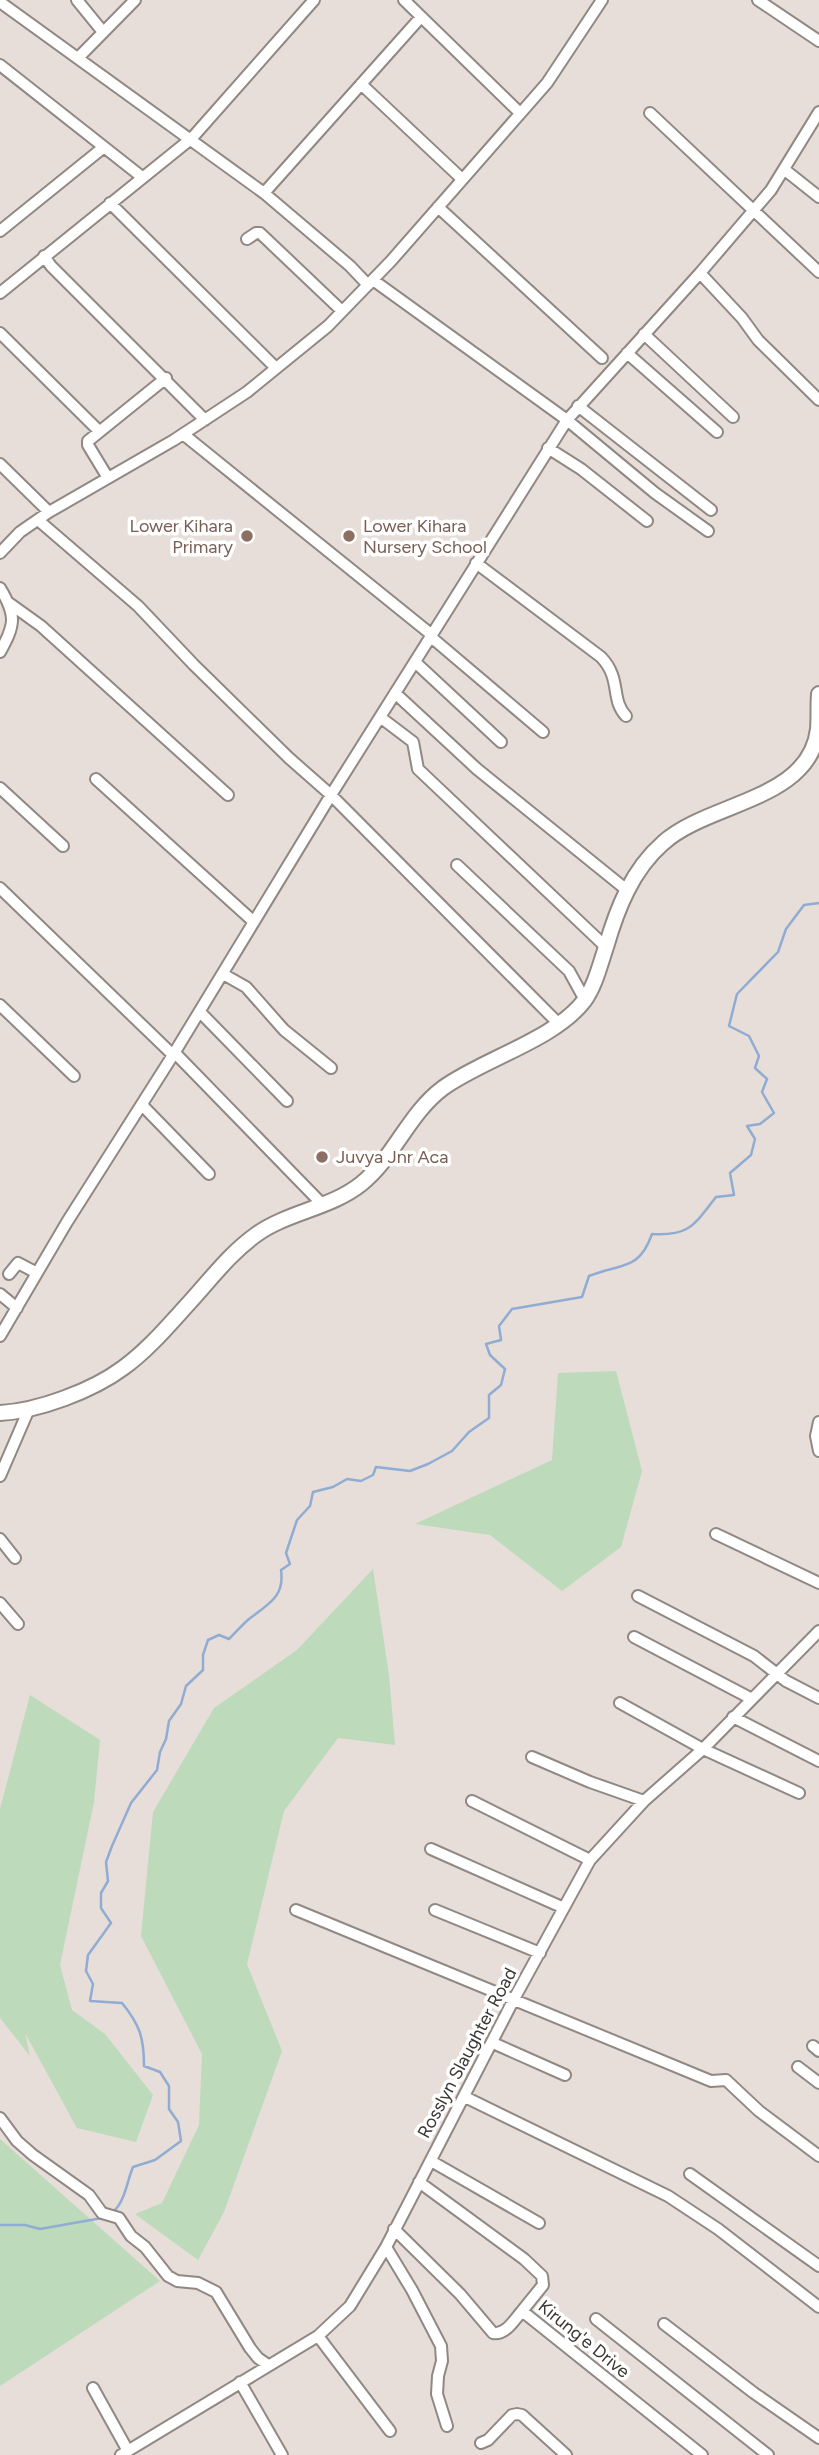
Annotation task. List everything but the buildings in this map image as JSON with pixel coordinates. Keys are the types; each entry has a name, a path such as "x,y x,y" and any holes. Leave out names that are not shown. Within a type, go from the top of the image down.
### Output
{"main road":[{"path":"0,1413 29,1409 92,1386 122,1369 150,1344 227,1258 259,1232 360,1185 380,1164 424,1104 444,1087 558,1023 585,1000 598,973 618,909 637,872 662,843 686,826 778,787 796,774 811,751 818,730 819,694"}],"street":[{"path":"77,0 103,32"},
{"path":"78,58 135,0"},
{"path":"0,293 192,138 314,0"},
{"path":"404,0 520,113"},
{"path":"0,553 20,532 49,512 183,434 247,392 328,326 371,282 520,113 561,63 602,0"},
{"path":"758,0 819,41"},
{"path":"0,2 192,138 264,193 371,282 567,419 655,493 708,531"},
{"path":"264,193 421,17"},
{"path":"0,65 142,177"},
{"path":"361,84 462,179"},
{"path":"0,1336 331,795 567,419 753,211 785,170 819,112"},
{"path":"650,113 819,272"},
{"path":"0,230 104,147"},
{"path":"785,170 819,197"},
{"path":"110,202 276,368"},
{"path":"438,207 602,358"},
{"path":"247,239 260,233 342,311"},
{"path":"44,256 58,274 205,420"},
{"path":"700,273 742,318 758,340 819,400"},
{"path":"0,333 99,431"},
{"path":"644,334 733,417"},
{"path":"627,353 718,432"},
{"path":"108,478 88,442 166,379"},
{"path":"578,406 711,510"},
{"path":"183,434 432,636 543,732"},
{"path":"548,448 582,470 647,521"},
{"path":"0,464 49,512"},
{"path":"38,520 138,606 194,665 331,795 558,1023"},
{"path":"476,564 611,667 620,709 626,716"},
{"path":"0,588 9,603 14,620 12,630 1,648"},
{"path":"9,603 41,626 228,795"},
{"path":"415,662 501,742"},
{"path":"396,693 477,769 628,891"},
{"path":"380,717 413,742 418,769 606,947"},
{"path":"96,779 254,922"},
{"path":"0,788 63,846"},
{"path":"457,865 569,971 585,1000"},
{"path":"0,888 174,1054 322,1204"},
{"path":"223,974 246,987 284,1030 331,1068"},
{"path":"0,1005 74,1076"},
{"path":"200,1012 287,1101"},
{"path":"142,1105 209,1174"},
{"path":"9,1274 18,1263 37,1273"},
{"path":"0,1294 17,1308"},
{"path":"0,1476 29,1409"},
{"path":"819,1422 816,1436 819,1451"},
{"path":"716,1534 819,1583"},
{"path":"0,1539 15,1558"},
{"path":"638,1596 754,1656 786,1681 819,1698"},
{"path":"0,1603 18,1624"},
{"name":"Rosslyn Slaughter Road","path":"125,2453 318,2336 350,2306 386,2247 514,1999 590,1860 644,1801 703,1749 819,1631"},
{"path":"634,1637 752,1699"},
{"path":"806,1644 819,1651"},
{"path":"620,1703 703,1749 799,1793"},
{"path":"733,1717 819,1761"},
{"path":"532,1757 644,1801"},
{"path":"472,1801 590,1860"},
{"path":"431,1849 564,1908"},
{"path":"296,1910 710,2081 726,2080 759,2111 819,2156"},
{"path":"435,1910 540,1953"},
{"path":"493,2043 565,2076"},
{"path":"798,2067 819,2083"},
{"path":"465,2097 668,2196 718,2229 819,2307"},
{"path":"0,2118 33,2155 89,2195 102,2213 118,2218 131,2236 145,2246 168,2276 177,2281 198,2283 216,2292 250,2348 268,2365"},
{"path":"431,2161 539,2223"},
{"path":"690,2174 819,2266"},
{"path":"419,2182 524,2259 542,2276 543,2285 522,2311"},
{"name":"Kirung'e Drive","path":"394,2229 460,2294 493,2333 498,2334 507,2329 522,2311 702,2455"},
{"path":"386,2247 441,2346 442,2361 437,2394 447,2426"},
{"name":"Kirung'e Drive","path":"596,2319 768,2455"},
{"path":"664,2324 754,2393 819,2438"},
{"path":"318,2336 390,2431"},
{"path":"240,2382 282,2455"},
{"path":"93,2388 125,2453"},
{"path":"481,2442 488,2440 517,2413 566,2455"}],"green space":[{"path":"616,1371 642,1471 621,1547 562,1591 490,1535 415,1524 552,1460 558,1373"},
{"path":"373,1569 389,1675 395,1745 338,1738 284,1811 247,1964 282,2051 224,2212 198,2260 135,2214 162,2203 199,2125 202,2054 141,1936 153,1812 214,1708 297,1650"},
{"path":"30,1695 100,1740 94,1802 60,1965 72,2010 105,2034 153,2095 136,2142 77,2128 25,2033 30,2056 0,2018 0,1809"},
{"path":"0,2139 160,2281 0,2386"}],"waterway":[{"path":"114,2211 123,2196 133,2167 155,2160 181,2141 178,2122 169,2109 169,2086 160,2072 144,2066 142,2040 133,2018 122,2003 90,2001 93,1984 86,1971 88,1955 111,1923 101,1908 101,1893 108,1881 106,1862 112,1846 131,1803 157,1770 169,1721 181,1704 186,1686 203,1670 203,1655 208,1640 219,1635 229,1639 274,1599 282,1579 281,1570 290,1564 286,1553 297,1520 310,1506 313,1492 333,1487 347,1479 361,1481 373,1475 376,1467 410,1471 428,1464 452,1451 469,1432 489,1418 489,1395 501,1385 505,1369 490,1355 486,1344 501,1340 499,1326 512,1309 582,1297 589,1276 628,1264 641,1254 652,1234 683,1231 696,1222 716,1197 734,1195 730,1173 751,1155 755,1139 747,1126 760,1124 774,1113 762,1092 767,1079 755,1068 759,1056 749,1036 729,1026 737,994 778,952 786,929 804,905 819,903"},
{"path":"0,2225 25,2225 40,2229 102,2218"}],"place":[{"name":"Lower Kihara Primary","path":"247,536"},
{"name":"Lower Kihara Nursery School","path":"349,536"},
{"name":"Juvya Jnr Aca","path":"322,1157"}]}
